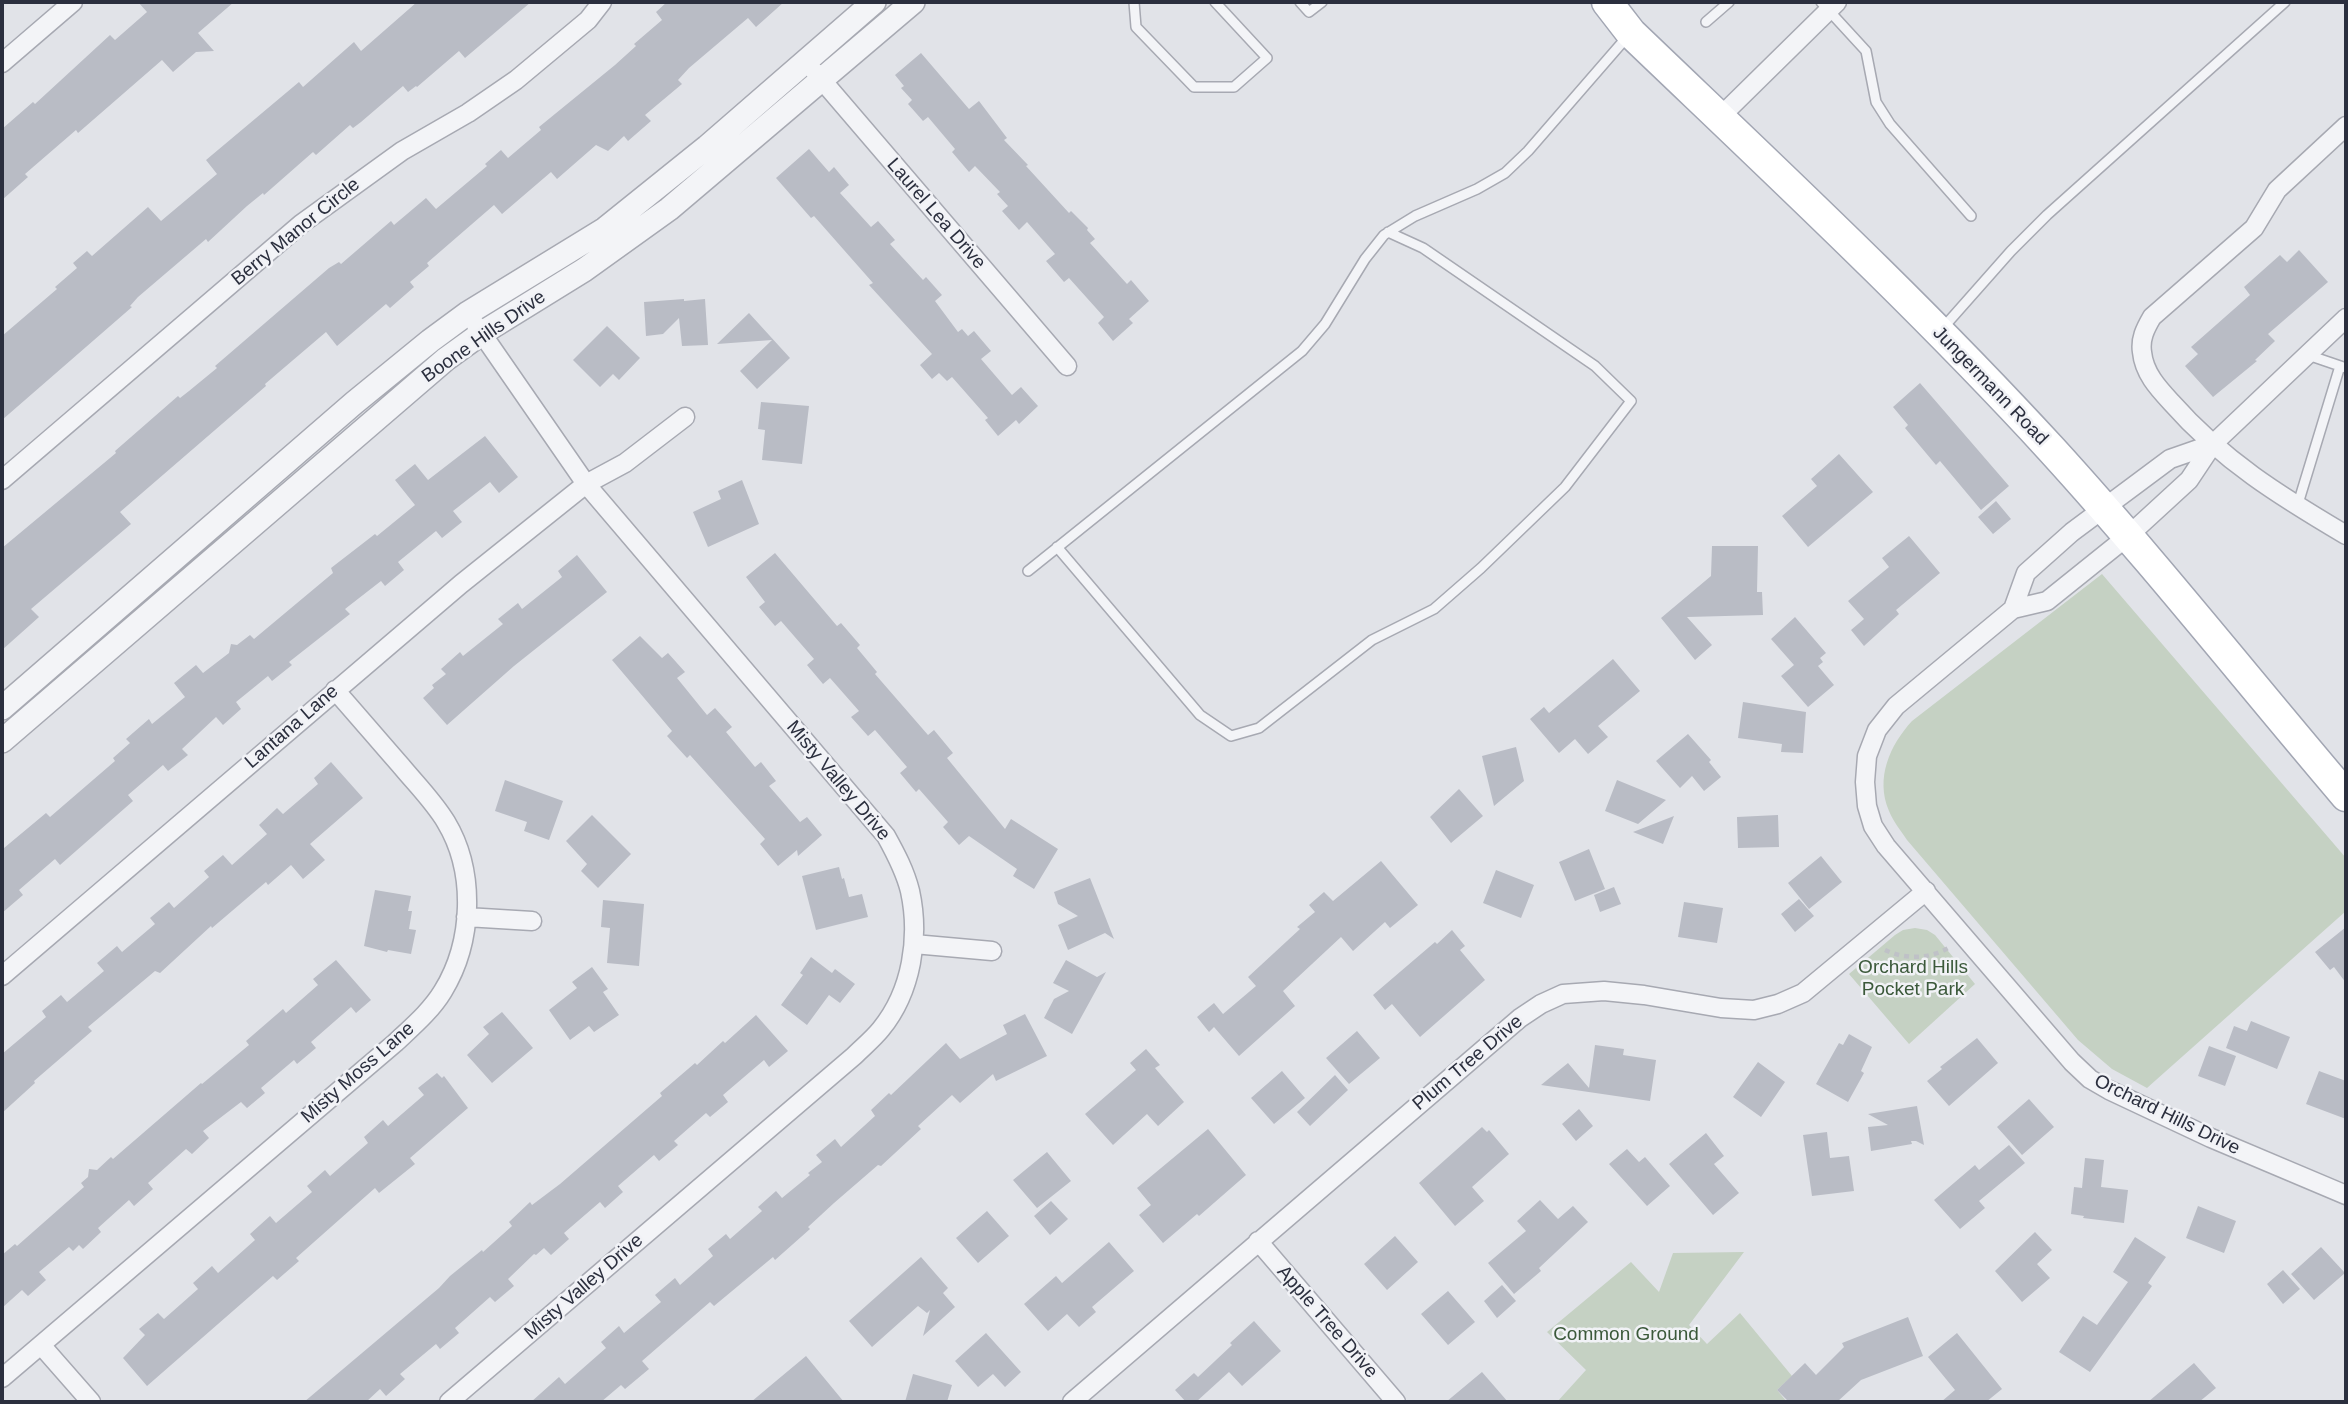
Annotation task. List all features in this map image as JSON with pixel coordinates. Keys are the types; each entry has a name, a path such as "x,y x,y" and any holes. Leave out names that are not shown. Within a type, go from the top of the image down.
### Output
{"main road":[{"name":"Jungermann Road","path":"1607,2 1631,33 1939,332 2052,450 2128,536 2346,796"}],"street":[{"path":"2,63 73,2"},
{"name":"Berry Manor Circle","path":"2,480 301,224 402,150 468,113 516,80 588,20 602,2"},
{"name":"Boone Hills Drive","path":"2,708 354,403 430,341 468,313 605,229 874,2"},
{"name":"Boone Hills Drive","path":"2,741 419,380 482,333 584,270 669,209 913,2"},
{"path":"1719,118 1829,4"},
{"name":"Laurel Lea Drive","path":"806,61 1067,366"},
{"path":"2346,126 2277,190 2254,228 2152,317 2142,333 2141,351 2146,370 2155,385 2213,444 2257,481 2346,536"},
{"name":"Misty Valley Drive","path":"449,1402 854,1056 882,1028 899,1000 909,971 914,944 910,890 900,862 886,836 586,484 468,313"},
{"path":"2213,444 2346,318"},
{"name":"Lantana Lane","path":"2,976 335,690 586,484 625,463 685,417"},
{"name":"Orchard Hills Drive","path":"2013,608 2026,573 2071,532 2170,459 2213,444"},
{"name":"Orchard Hills Drive","path":"2213,444 2189,480 2128,536 2047,601 2013,608 1896,706 1877,730 1867,755 1867,806 1873,826 1886,846 2072,1062 2090,1079 2211,1138 2346,1195"},
{"name":"Misty Moss Lane","path":"2,1378 395,1043 442,993 457,964 466,917 467,885 460,852 446,822 422,790 335,690"},
{"name":"Plum Tree Drive","path":"1072,1402 1520,1018 1541,1004 1563,994 1604,990 1721,1008 1754,1010 1778,1004 1803,993 1926,891"},
{"path":"466,917 532,921"},
{"path":"914,944 992,951"},
{"name":"Apple Tree Drive","path":"1258,1241 1396,1402"},
{"path":"41,1345 91,1402"}],"lane":[{"path":"1134,2 1136,27 1194,87 1234,87 1267,58 1220,3"},
{"path":"1300,2 1309,12 1322,2"},
{"path":"1706,22 1729,2"},
{"path":"1939,332 2047,215 2285,2"},
{"path":"1829,4 1866,51 1876,102 1890,124 1971,216"},
{"path":"1028,571 1302,351 1325,324 1365,260 1388,232 1415,216 1477,189 1505,173 1528,151 1631,33"},
{"path":"1057,547 1200,715 1231,736 1259,728 1372,640 1434,609 1481,568 1565,487 1632,401 1595,366 1423,248 1388,232"},
{"path":"2297,507 2343,367 2308,355"}],"path":[{"path":"1870,937 1897,956 1918,957 1941,952 1965,937"}],"green space":[{"path":"2102,574 2346,858 2346,911 2147,1088 2112,1069 2078,1040 1907,840 1889,811 1885,799 1884,774 1891,751 1912,721"},
{"name":"Orchard Hills Pocket Park","path":"1915,928 1935,935 1975,984 1909,1044 1849,974 1895,935"},
{"name":"Common Ground","path":"1744,1252 1689,1325 1707,1344 1740,1313 1792,1376 1777,1390 1787,1402 1557,1402 1586,1370 1547,1332 1631,1262 1659,1292 1673,1253"}],"building":[{"path":"138,2 234,2 198,33 214,51 196,52 173,72 162,60 78,133 76,130 25,174 28,177 2,200 2,129 33,102 35,104 110,35 115,40 147,12"},
{"path":"417,2 531,2 465,58 459,51 417,87 408,92 403,86 353,128 350,125 316,155 313,152 208,242 206,239 138,297 130,306 132,307 2,420 2,336 57,289 55,287 77,268 73,263 87,251 92,256 148,207 161,221 217,174 206,160 299,82 303,87 354,42 361,51"},
{"path":"667,2 784,2 756,27 748,18 689,68 678,80 682,84 645,115 651,121 628,141 624,136 608,151 596,145 557,179 551,172 502,214 494,205 427,263 429,266 410,282 414,287 390,308 386,304 337,346 326,332 120,512 131,524 31,609 39,617 2,650 2,548 116,453 115,451 178,396 180,398 217,368 215,366 329,268 339,262 341,264 391,221 394,225 426,198 436,209 487,166 485,164 501,150 508,158 541,130 539,127 636,46 634,44 662,20 656,12"},
{"path":"921,53 969,109 979,101 1007,138 1004,140 1028,165 1026,166 1069,213 1071,211 1088,228 1095,239 1090,243 1127,284 1131,280 1149,301 1129,319 1133,323 1113,341 1098,323 1104,317 1069,278 1064,282 1046,261 1055,254 1027,222 1019,230 1002,211 1008,206 997,194 1000,192 975,166 969,172 952,152 955,149 928,117 923,121 908,104 912,100 901,88 904,86 895,75"},
{"path":"809,149 829,172 834,167 849,185 840,193 871,227 878,221 895,240 890,244 923,280 926,277 942,295 935,301 958,332 962,329 968,336 974,331 991,351 981,359 1012,395 1021,387 1038,406 1019,424 1016,420 998,436 985,420 988,418 952,377 947,381 939,373 932,379 920,365 932,354 869,285 873,283 814,216 811,218 776,178"},
{"path":"2299,250 2328,282 2268,334 2275,341 2255,360 2257,361 2213,397 2185,366 2198,354 2191,347 2250,295 2244,287 2280,255 2287,262"},
{"path":"705,299 708,345 682,346 679,318 663,334 646,336 644,302"},
{"path":"749,313 790,358 757,389 740,371 772,340 717,344"},
{"path":"607,326 640,358 619,380 613,374 600,387 573,360"},
{"path":"1920,383 2009,486 1981,510 1940,461 1936,465 1905,428 1908,425 1893,407"},
{"path":"761,402 809,406 802,464 762,460 765,430 758,429"},
{"path":"485,436 518,477 499,493 490,482 453,511 462,522 442,538 436,531 398,562 404,570 385,586 381,581 345,609 350,614 289,662 292,665 272,681 268,676 236,702 241,709 223,725 216,717 182,749 188,755 168,771 163,765 128,795 133,801 60,865 55,859 19,890 23,895 2,913 4,848 46,813 50,817 115,761 113,758 130,743 126,739 149,719 152,724 185,697 174,683 196,665 203,673 229,653 231,644 237,645 250,635 254,639 333,573 331,568 415,505 395,480 415,464 428,480"},
{"path":"1839,454 1873,492 1808,547 1782,516 1817,486 1811,479"},
{"path":"742,480 759,524 708,547 693,512 721,499 718,491"},
{"path":"1996,501 2011,519 1993,534 1978,517"},
{"path":"1909,536 1940,573 1896,610 1899,614 1864,646 1851,630 1864,619 1848,601 1889,567 1882,558"},
{"path":"1712,546 1758,546 1757,592 1762,592 1763,615 1687,617 1712,645 1695,660 1661,618 1711,576"},
{"path":"775,553 837,626 841,623 860,645 857,648 877,672 875,674 928,735 934,730 953,753 947,758 1005,829 1011,819 1058,849 1034,889 1013,876 1017,869 969,836 959,845 943,827 948,822 919,789 916,792 900,773 907,767 875,730 868,736 851,717 859,711 830,678 823,684 807,665 814,659 781,621 775,626 759,607 765,602 746,577"},
{"path":"577,555 607,592 514,666 447,725 423,698 434,688 432,685 446,674 441,669 460,652 463,656 503,624 498,619 518,603 522,609 562,577 558,571"},
{"path":"1795,617 1826,653 1820,658 1823,662 1818,666 1834,685 1808,707 1781,676 1794,665 1771,639"},
{"path":"640,636 662,658 668,653 685,672 677,678 707,715 715,708 732,727 726,732 755,767 761,762 776,781 769,786 800,822 807,817 822,835 798,856 797,850 778,866 760,844 765,839 690,755 687,758 667,736 672,731 612,660"},
{"path":"1613,659 1640,691 1598,726 1608,737 1588,754 1575,739 1559,753 1530,719 1544,707 1549,713"},
{"path":"1743,702 1806,712 1803,753 1781,752 1782,744 1738,738"},
{"path":"1688,734 1711,760 1709,762 1721,777 1704,791 1692,776 1680,788 1656,761"},
{"path":"1516,747 1524,781 1494,806 1482,756"},
{"path":"331,762 363,798 310,844 325,860 303,879 291,865 268,885 266,882 212,928 211,926 160,973 155,971 88,1027 92,1031 34,1081 35,1083 2,1113 2,1054 46,1017 42,1011 61,995 67,1002 104,971 97,963 117,946 122,952 155,924 150,918 169,902 174,908 209,877 204,871 223,855 232,865 267,834 259,825 277,808 283,814 318,784 314,778"},
{"path":"505,780 563,801 549,840 524,831 527,822 495,811"},
{"path":"1617,780 1666,800 1638,824 1605,811"},
{"path":"1459,789 1483,816 1451,843 1430,817"},
{"path":"592,815 631,854 598,888 581,871 587,864 566,841"},
{"path":"1778,815 1779,847 1738,848 1737,817"},
{"path":"1674,816 1663,844 1633,832"},
{"path":"1589,849 1605,889 1575,901 1559,862"},
{"path":"1821,856 1842,882 1809,909 1788,883"},
{"path":"1381,861 1418,905 1390,928 1385,922 1353,951 1341,937 1283,991 1295,1006 1239,1056 1214,1027 1209,1032 1197,1017 1214,1003 1223,1014 1256,986 1248,977 1315,912 1309,905 1324,892 1333,901"},
{"path":"839,867 849,897 862,894 868,917 816,930 802,876"},
{"path":"1496,870 1534,885 1521,918 1483,903"},
{"path":"1090,878 1114,939 1105,933 1068,950 1058,925 1078,916 1058,904 1054,892"},
{"path":"1614,887 1621,904 1600,912 1594,895"},
{"path":"375,890 411,896 409,929 416,930 411,954 364,946"},
{"path":"1799,899 1814,916 1795,932 1781,914"},
{"path":"603,900 644,904 639,966 607,963 610,928 601,927"},
{"path":"1684,902 1723,908 1717,943 1678,937"},
{"path":"2346,927 2346,983 2334,967 2330,970 2315,952"},
{"path":"1452,930 1465,946 1460,950 1485,980 1420,1037 1392,1004 1385,1010 1373,995"},
{"path":"811,957 832,973 835,969 855,984 840,1003 829,995 807,1025 781,1005 803,975 800,973"},
{"path":"336,960 371,1000 356,1013 351,1007 311,1042 316,1048 297,1064 294,1060 261,1088 265,1093 247,1108 241,1102 203,1131 209,1138 192,1154 186,1149 148,1183 153,1189 134,1206 129,1200 98,1228 101,1232 83,1249 79,1245 73,1251 69,1247 39,1272 46,1280 28,1296 22,1290 2,1308 2,1255 15,1244 17,1246 84,1187 81,1183 88,1177 89,1169 97,1170 111,1157 113,1159 249,1045 246,1041 283,1009 286,1013 318,985 313,979"},
{"path":"1066,960 1097,977 1106,972 1072,1034 1044,1018 1054,999 1069,991 1053,983"},
{"path":"592,967 608,989 603,992 619,1015 594,1032 589,1026 570,1040 549,1010 577,988 572,982"},
{"path":"502,1012 533,1048 492,1083 467,1055 489,1034 483,1027"},
{"path":"1025,1014 1047,1056 996,1081 993,1074 960,1103 952,1095 918,1126 921,1129 881,1166 878,1165 834,1203 775,1260 773,1257 714,1306 710,1302 642,1361 649,1369 625,1389 621,1385 601,1402 531,1402 559,1377 565,1384 606,1348 601,1342 619,1326 624,1333 661,1302 655,1295 675,1278 680,1285 713,1256 708,1249 726,1234 730,1239 762,1211 758,1207 776,1191 782,1198 810,1175 808,1173 822,1162 816,1155 835,1139 841,1147 875,1116 871,1110 889,1093 891,1095 946,1043 960,1059 1007,1034 1003,1025"},
{"path":"756,1015 788,1051 769,1067 764,1060 723,1095 728,1102 710,1117 706,1113 674,1141 678,1145 659,1161 654,1155 618,1186 623,1192 605,1208 600,1202 564,1233 569,1239 551,1255 544,1248 534,1254 508,1279 514,1286 495,1302 490,1297 455,1328 459,1333 440,1349 436,1344 400,1374 405,1379 386,1396 380,1389 366,1402 304,1402 450,1276 482,1250 483,1252 512,1226 509,1222 530,1202 532,1205 560,1184 662,1096 660,1093 723,1041 725,1043"},
{"path":"2251,1021 2290,1037 2277,1069 2226,1048 2234,1026 2247,1031"},
{"path":"1357,1031 1380,1058 1349,1084 1326,1058"},
{"path":"1849,1034 1872,1047 1861,1071 1864,1073 1848,1102 1816,1084 1839,1043 1843,1045"},
{"path":"1977,1038 1998,1063 1949,1106 1927,1081 1942,1069 1940,1067"},
{"path":"1595,1045 1624,1049 1623,1055 1656,1060 1650,1101 1541,1085 1568,1063 1589,1088"},
{"path":"2209,1046 2236,1056 2225,1086 2198,1076"},
{"path":"1146,1049 1160,1065 1155,1068 1184,1102 1158,1126 1147,1114 1113,1145 1085,1114 1136,1070 1130,1063"},
{"path":"1758,1062 1785,1082 1761,1117 1733,1097"},
{"path":"1282,1071 1305,1098 1274,1124 1251,1098"},
{"path":"2319,1071 2346,1081 2346,1119 2306,1104"},
{"path":"437,1073 442,1078 444,1076 468,1108 410,1158 415,1164 379,1193 375,1188 296,1258 299,1261 277,1280 273,1276 147,1386 123,1358 145,1335 139,1329 158,1313 164,1319 198,1289 193,1283 212,1266 218,1273 255,1240 250,1234 270,1216 276,1223 312,1192 307,1186 325,1170 330,1176 368,1143 364,1137 383,1120 388,1126 424,1095 418,1088"},
{"path":"1335,1075 1348,1090 1310,1126 1297,1112"},
{"path":"2029,1099 2054,1127 2022,1155 1997,1127"},
{"path":"1917,1106 1924,1145 1911,1141 1912,1144 1871,1151 1868,1127 1888,1125 1868,1114"},
{"path":"1579,1109 1593,1126 1576,1141 1562,1124"},
{"path":"1482,1127 1487,1132 1489,1130 1509,1154 1472,1187 1484,1201 1455,1226 1419,1183"},
{"path":"1208,1129 1246,1175 1163,1243 1139,1215 1151,1205 1137,1188"},
{"path":"1827,1132 1830,1158 1849,1156 1854,1191 1812,1196 1803,1135"},
{"path":"1706,1133 1724,1156 1714,1164 1739,1193 1713,1215 1669,1164"},
{"path":"2009,1145 2025,1163 1979,1201 1985,1208 1960,1229 1934,1200 1975,1165 1979,1170"},
{"path":"1627,1149 1639,1162 1645,1157 1670,1186 1647,1206 1609,1164"},
{"path":"1047,1152 1071,1181 1037,1208 1013,1180"},
{"path":"2085,1158 2104,1160 2101,1187 2128,1190 2124,1223 2071,1214 2074,1187 2082,1188"},
{"path":"1540,1200 1558,1219 1573,1206 1588,1222 1539,1268 1541,1271 1514,1294 1488,1263 1526,1231 1517,1221"},
{"path":"1051,1201 1068,1219 1050,1235 1034,1216"},
{"path":"2198,1206 2236,1221 2224,1253 2186,1238"},
{"path":"987,1211 1009,1236 978,1263 956,1238"},
{"path":"2035,1232 2052,1250 2037,1264 2050,1278 2022,1302 1995,1271"},
{"path":"1395,1236 1418,1262 1387,1290 1364,1264"},
{"path":"2135,1237 2166,1257 2148,1283 2152,1286 2090,1372 2059,1352 2083,1316 2097,1325 2128,1282 2113,1272"},
{"path":"1109,1242 1134,1271 1092,1307 1096,1312 1079,1327 1067,1314 1048,1331 1024,1304 1056,1276 1062,1283"},
{"path":"2321,1247 2345,1273 2314,1300 2291,1274"},
{"path":"921,1257 948,1288 943,1293 955,1307 923,1336 930,1310 927,1313 918,1306 872,1347 849,1321"},
{"path":"2283,1270 2300,1289 2283,1304 2267,1284"},
{"path":"1502,1285 1516,1301 1497,1318 1484,1301"},
{"path":"1448,1291 1475,1322 1448,1345 1421,1314"},
{"path":"1908,1317 1923,1356 1861,1380 1837,1402 1789,1402 1777,1390 1805,1363 1816,1375 1844,1347 1842,1343"},
{"path":"1254,1321 1281,1351 1242,1386 1229,1372 1196,1402 1186,1402 1175,1390 1194,1373 1198,1377"},
{"path":"986,1333 1021,1372 1005,1387 993,1374 978,1387 955,1361"},
{"path":"1957,1333 2002,1389 1986,1402 1941,1402 1955,1390 1928,1357"},
{"path":"806,1356 844,1402 751,1402 776,1381"},
{"path":"2194,1363 2216,1388 2199,1402 2148,1402"},
{"path":"1482,1372 1508,1402 1446,1402"},
{"path":"913,1374 952,1385 947,1402 905,1402"}]}
